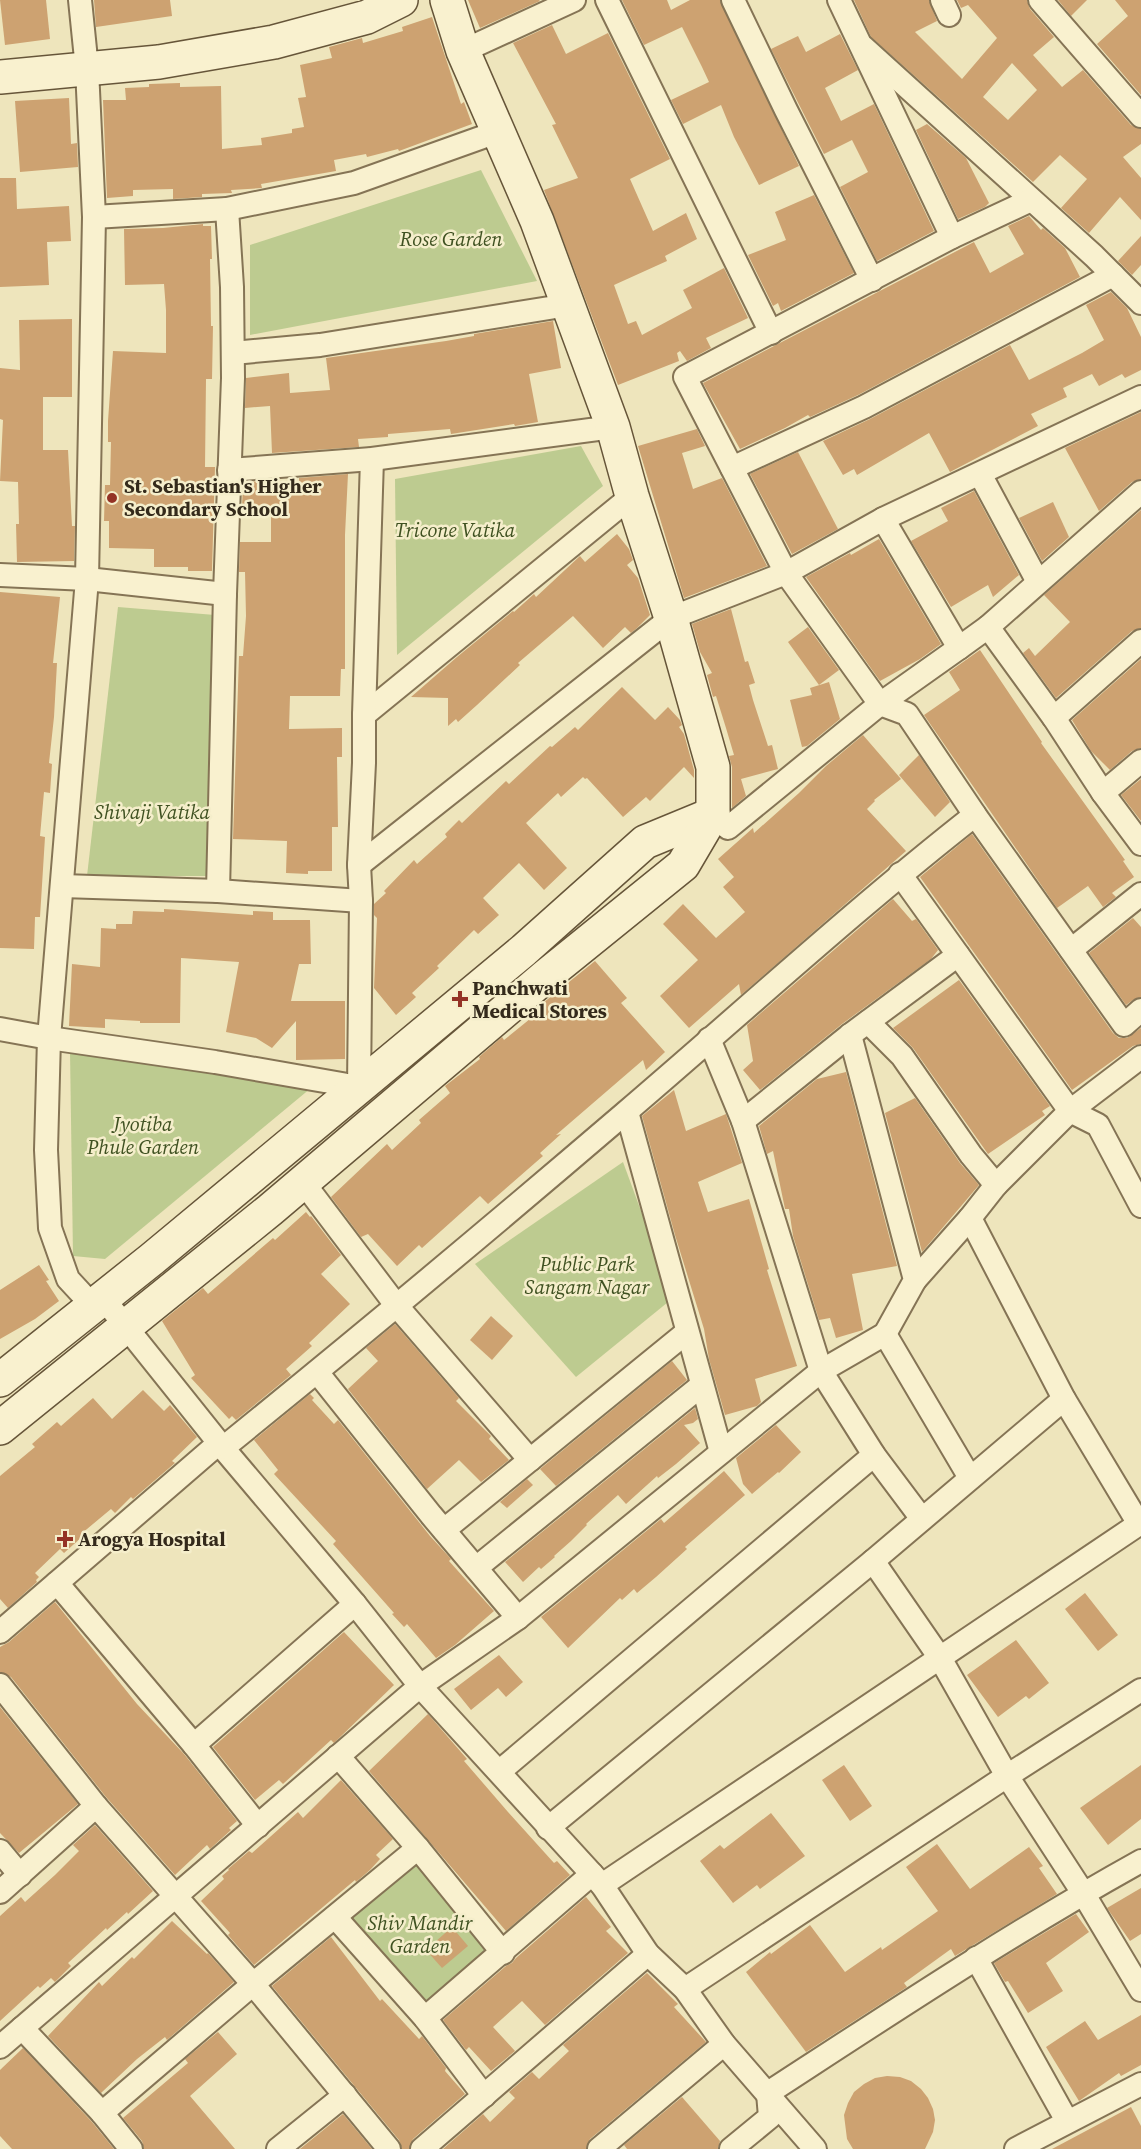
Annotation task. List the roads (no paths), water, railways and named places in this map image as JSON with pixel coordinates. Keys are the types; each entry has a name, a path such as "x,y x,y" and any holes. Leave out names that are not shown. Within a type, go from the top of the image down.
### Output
{"street":[{"path":"80,0 87,69 94,217 87,579 49,1038 46,1150 50,1228 68,1279 126,1327 420,1686 500,1771 548,1828 597,1880 648,1954 686,1989 724,2044 815,2149"},
{"path":"0,77 159,62 274,42 367,17 401,0"},
{"path":"0,1428 303,1182 547,975 682,865 713,814 713,767 671,618 612,427 537,221 462,51 447,0"},
{"path":"462,51 574,0"},
{"path":"607,0 771,333"},
{"path":"733,0 872,280"},
{"path":"839,0 952,237"},
{"path":"1040,0 1141,116"},
{"path":"863,47 1141,303"},
{"path":"94,217 227,209 354,183 497,132"},
{"path":"1031,200 952,237 685,377 786,573 880,704 907,714 1071,950 1133,1018 1141,1048"},
{"path":"218,891 233,353 227,209"},
{"path":"732,468 864,407 1113,275"},
{"path":"233,353 320,345 568,305"},
{"path":"359,865 671,618 786,573 883,519 1141,397"},
{"path":"229,470 372,459 612,427"},
{"path":"359,1087 361,901 359,865 372,459"},
{"path":"980,474 1038,582"},
{"path":"713,814 728,828 880,704 988,627 1141,492"},
{"path":"364,715 632,496"},
{"path":"883,519 959,648"},
{"path":"0,574 87,579 225,594"},
{"path":"988,627 1141,844"},
{"path":"1054,718 1141,641"},
{"path":"1103,793 1141,761"},
{"path":"0,1380 98,1302 524,950 645,842 713,814"},
{"path":"0,1632 221,1445 317,1372 627,1112 900,874 975,815"},
{"path":"900,874 1070,1111 1098,1125 1141,1206"},
{"path":"62,886 218,891 361,901"},
{"path":"1071,950 1141,894"},
{"path":"743,1121 859,1029 958,955"},
{"path":"0,1029 359,1087"},
{"path":"859,1029 902,1056 971,1155 996,1185"},
{"path":"859,1029 915,1280"},
{"path":"709,1039 743,1121 821,1371 874,1455 921,1519"},
{"path":"0,2047 420,1686 518,1618 821,1371 885,1334 915,1280 996,1185 1070,1111 1141,1057"},
{"path":"627,1112 721,1452"},
{"path":"303,1182 396,1305 530,1460"},
{"path":"425,2018 502,1953 597,1880 940,1658 1139,1524 1064,1399 970,1218"},
{"path":"444,1530 687,1332"},
{"path":"885,1334 970,1478"},
{"path":"317,1372 518,1618"},
{"path":"476,1568 702,1385"},
{"path":"548,1828 873,1561 1064,1399"},
{"path":"500,1771 874,1455"},
{"path":"873,1561 940,1658 1007,1776 1083,1893 1141,1990"},
{"path":"57,1583 194,1745 258,1826"},
{"path":"194,1745 355,1604"},
{"path":"0,1685 96,1806 253,1984 389,2149"},
{"path":"686,1989 1141,1689"},
{"path":"338,1756 418,1848 502,1953"},
{"path":"0,1892 96,1806"},
{"path":"102,2113 253,1984 418,1848"},
{"path":"0,1851 20,1875"},
{"path":"768,2093 976,1958 1083,1893 1141,1861"},
{"path":"335,1917 425,2018 484,2096"},
{"path":"422,2149 648,1954"},
{"path":"976,1958 1067,2121"},
{"path":"22,2028 102,2113 131,2149"},
{"path":"599,2149 724,2044"},
{"path":"1016,2149 1141,2084"},
{"path":"731,2149 771,2117 768,2093"},
{"path":"278,2149 345,2095"}],"place":[{"name":"St. Sebastian's Higher Secondary School","path":"112,498"},
{"name":"Panchwati Medical Stores","path":"460,999"},
{"name":"Arogya Hospital","path":"65,1539"}],"park label":[{"name":"Rose Garden","path":"451,239"},
{"name":"Tricone Vatika","path":"455,530"},
{"name":"Shivaji Vatika","path":"152,812"},
{"name":"Jyotiba Phule Garden","path":"143,1136"},
{"name":"Public Park Sangam Nagar","path":"587,1276"},
{"name":"Shiv Mandir Garden","path":"420,1934"}]}
